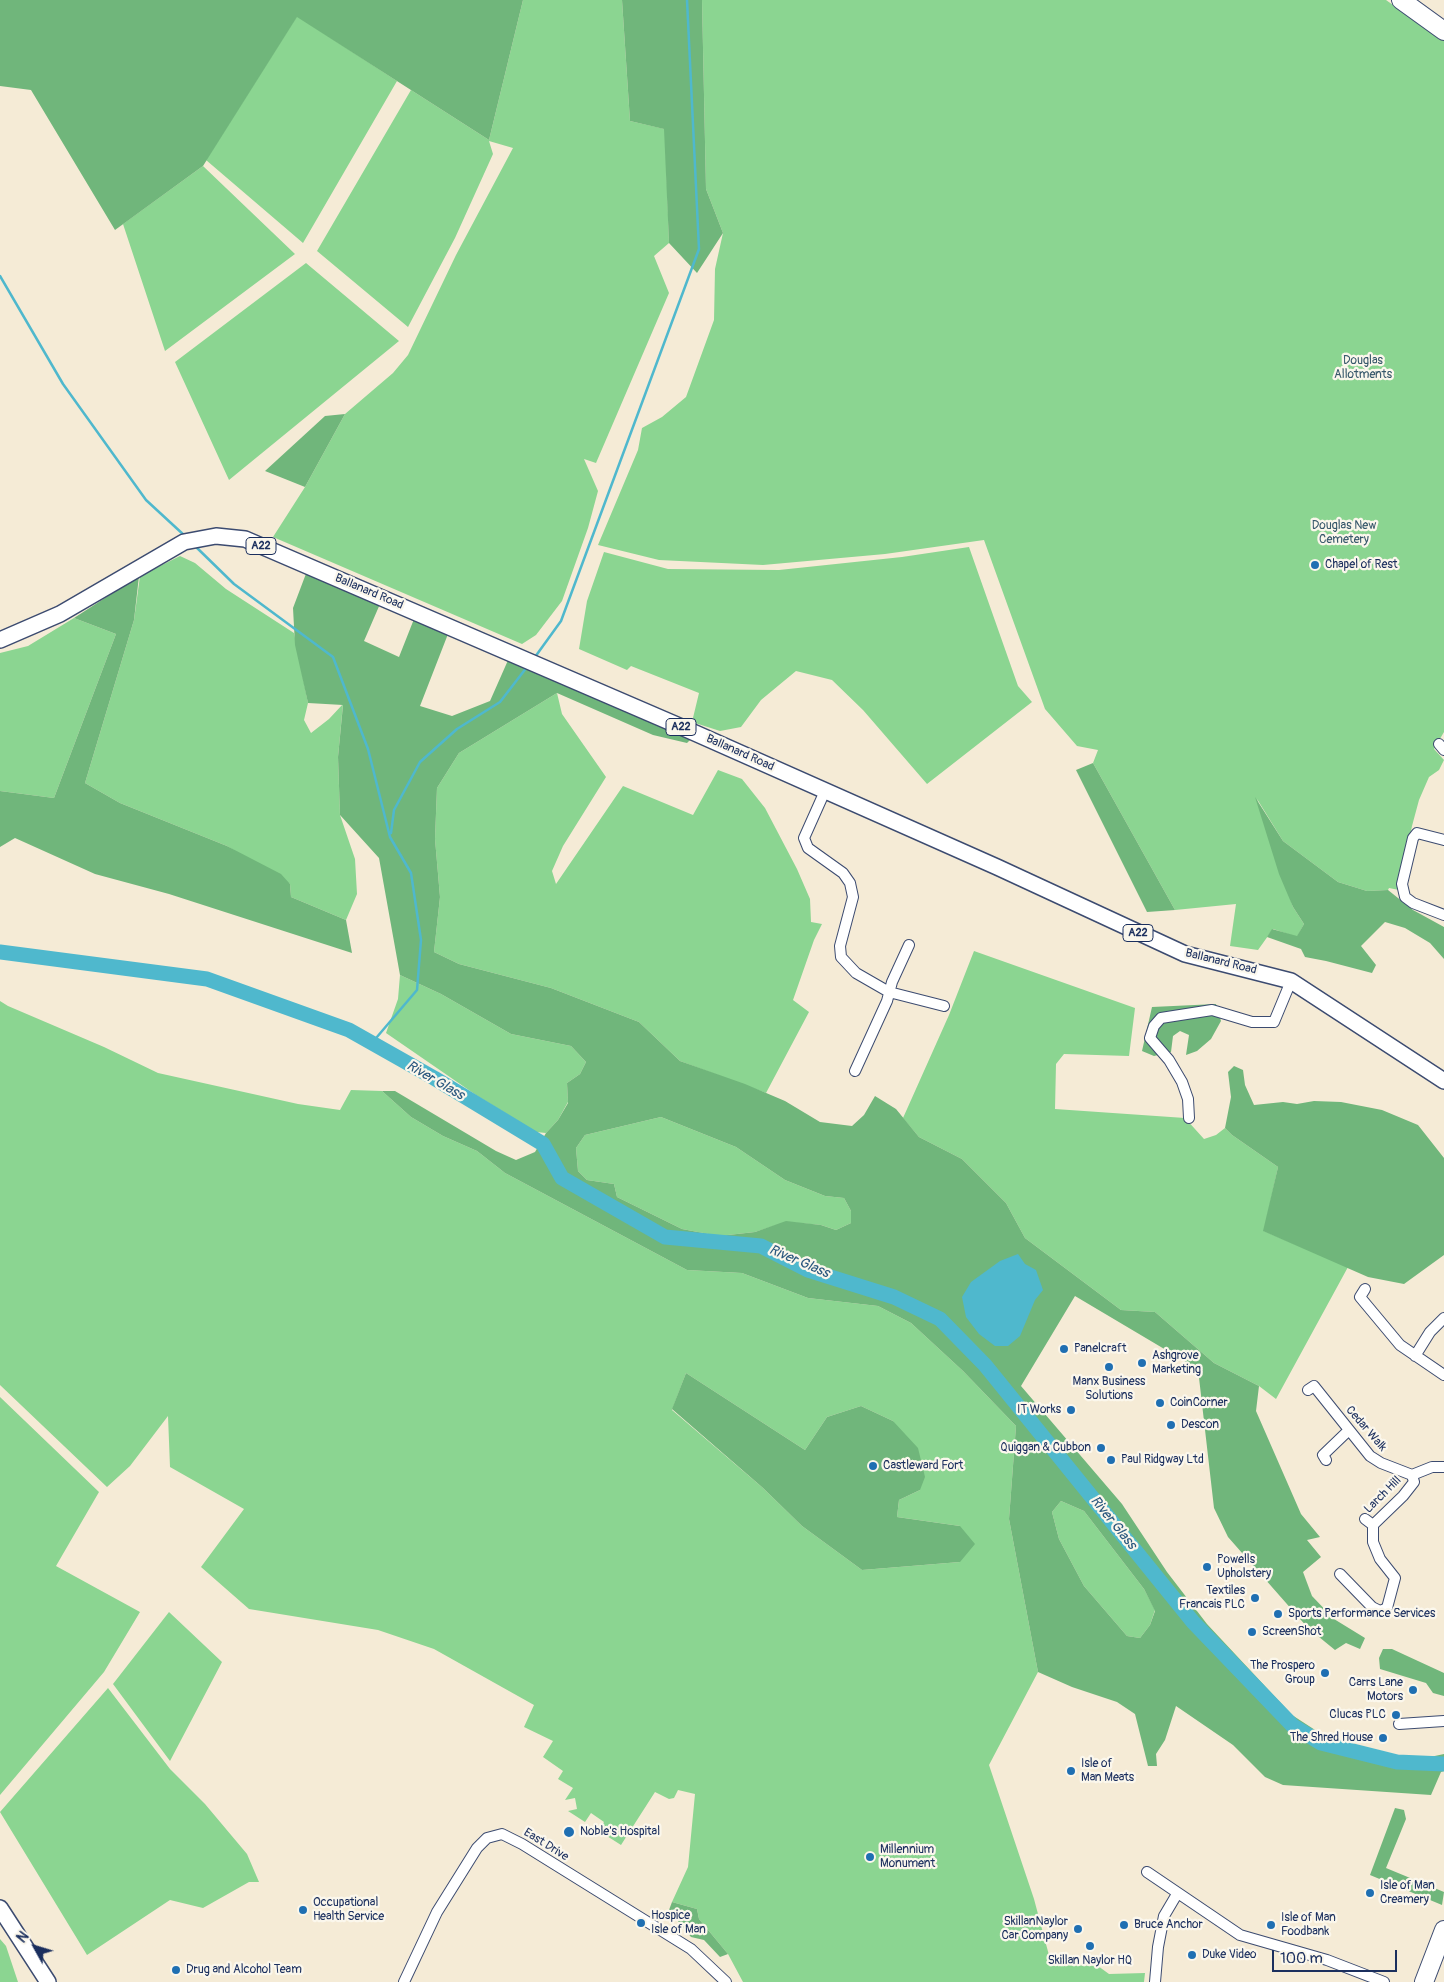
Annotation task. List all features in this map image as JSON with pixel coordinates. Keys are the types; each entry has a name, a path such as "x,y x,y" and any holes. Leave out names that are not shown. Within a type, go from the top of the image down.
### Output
{"highway":[{"path":"1401,0 1444,31"},
{"path":"1424,1982 1444,1930"}],"main road":[{"name":"Ballanard Road","path":"0,640 60,614 184,542 216,536 245,539 531,662 997,867 1184,954 1291,981 1444,1081"},
{"path":"0,1908 48,1982"}],"street":[{"path":"825,791 804,838 808,848 843,873 850,883 853,896 840,946 841,957 856,973 889,992 944,1006"},
{"path":"1444,840 1417,833 1413,838 1402,884 1405,896 1413,904 1444,915"},
{"path":"855,1072 887,1001 909,945"},
{"path":"1189,1118 1188,1099 1176,1069 1150,1038 1154,1026 1161,1018 1212,1010 1224,1012 1252,1022 1274,1022 1291,981"},
{"path":"1365,1289 1360,1297 1400,1345 1444,1375"},
{"path":"1415,1356 1430,1332 1444,1318"},
{"name":"Cedar Walk","path":"1308,1390 1314,1386 1370,1456 1381,1463 1412,1476"},
{"path":"1323,1455 1349,1430"},
{"path":"1412,1476 1432,1467 1444,1468"},
{"name":"Larch Hill","path":"1340,1574 1360,1597 1380,1610 1387,1608 1399,1580 1380,1559 1373,1542 1369,1522 1403,1496 1414,1482 1412,1476"},
{"path":"1398,1724 1444,1721"},
{"name":"East Drive","path":"404,1982 437,1912 476,1848 487,1838 502,1834 522,1844 691,1949 726,1982"},
{"path":"1147,1872 1240,1935 1327,1960 1373,1980 1384,1982"},
{"path":"1155,1982 1158,1947 1164,1916 1177,1894"}],"green space":[{"path":"0,0 523,0 489,140 297,17 203,166 115,230 31,90 0,86"},
{"path":"523,0 622,0 630,121 665,129 669,243 654,256 669,293 596,463 584,459 598,491 588,528 562,601 536,635 522,644 273,537 305,487 345,414 393,373 408,355 456,255 513,148 489,141 493,154 455,238 408,327 317,251 411,90 489,140"},
{"path":"622,0 702,0 706,189 723,233 697,273 669,243 664,129 630,121"},
{"path":"702,0 1386,0 1407,15 1412,14 1444,38 1444,732 1434,749 1444,760 1439,770 1429,777 1419,800 1399,890 1389,888 1388,890 1367,891 1338,882 1283,841 1257,799 1293,907 1304,924 1297,937 1273,929 1258,950 1230,946 1236,904 1175,910 1093,763 1098,750 1077,746 1045,709 984,540 885,554 763,565 659,560 598,545 638,450 642,428 662,417 686,397 714,320 715,269 723,233 706,189"},
{"path":"297,16 397,81 303,243 206,160"},
{"path":"203,166 295,254 165,351 123,224"},
{"path":"306,263 399,341 229,480 175,362"},
{"path":"345,414 305,487 265,471 325,416"},
{"path":"969,547 1018,686 1032,702 927,784 863,710 832,680 796,671 761,700 741,727 720,731 692,722 699,693 631,666 627,670 579,649 587,601 604,552 668,569 779,570 902,557"},
{"path":"180,556 195,563 226,589 294,633 308,703 304,720 311,733 329,719 343,704 338,757 340,815 355,859 357,894 346,920 291,897 290,884 227,846 120,803 85,783 134,620 140,576"},
{"path":"307,571 380,604 364,641 399,657 414,619 448,634 420,706 452,716 490,701 509,658 691,739 687,743 653,735 557,693 459,753 437,788 435,839 440,897 434,952 459,964 551,988 639,1022 680,1061 745,1084 785,1101 820,1122 852,1126 864,1115 875,1096 896,1109 919,1137 962,1159 1006,1203 1025,1238 1121,1310 1155,1312 1214,1363 1259,1386 1256,1411 1301,1514 1320,1537 1307,1540 1321,1557 1303,1572 1312,1596 1334,1619 1365,1638 1360,1649 1346,1643 1335,1650 1308,1628 1228,1537 1214,1508 1198,1369 1075,1296 1021,1386 1122,1504 1167,1572 1207,1624 1292,1715 1329,1739 1407,1762 1444,1754 1444,1771 1441,1772 1431,1795 1283,1785 1265,1777 1233,1745 1176,1706 1165,1740 1156,1754 1157,1766 1148,1766 1135,1714 1117,1702 1072,1687 1038,1672 1009,1519 1016,1426 963,1371 911,1323 878,1306 808,1298 742,1273 687,1270 505,1173 477,1151 443,1136 411,1117 382,1091 395,1091 496,1151 516,1160 535,1152 546,1133 558,1120 568,1103 567,1083 580,1074 586,1062 571,1046 511,1034 441,994 400,975 379,858 340,815 338,757 343,705 308,703 295,645 293,608","holes":["661,1117 736,1147 785,1180 825,1196 844,1198 851,1211 851,1223 836,1230 821,1225 786,1221 755,1232 719,1236 682,1229 617,1197 614,1184 587,1180 578,1171 576,1148 585,1135","1061,1501 1084,1511 1144,1589 1155,1611 1150,1625 1140,1638 1127,1636 1084,1586 1059,1539 1052,1512"]},
{"path":"139,576 134,620 85,783 120,803 227,846 281,874 290,884 291,897 346,920 352,953 169,894 95,874 15,838 0,847 0,791 54,798 116,634 74,618"},
{"path":"74,618 116,634 54,798 0,791 0,653 28,646"},
{"path":"557,693 562,714 606,777 563,846 552,871 556,884 623,786 693,815 718,770 742,779 765,808 797,869 810,899 811,922 822,924 814,940 793,1000 809,1012 766,1093 680,1061 639,1022 551,988 459,964 434,952 440,897 435,839 437,788 459,753"},
{"path":"1093,763 1175,910 1147,912 1076,770"},
{"path":"1255,797 1283,841 1338,882 1367,891 1388,890 1413,910 1444,927 1444,959 1430,943 1405,928 1385,922 1361,946 1376,965 1372,973 1305,957 1301,949 1267,937 1272,929 1297,936 1304,924 1293,907 1279,874"},
{"path":"974,951 1135,1008 1129,1056 1064,1054 1056,1064 1055,1109 1185,1118 1204,1139 1216,1135 1225,1128 1278,1167 1264,1231 1348,1267 1276,1399 1259,1386 1214,1363 1155,1312 1121,1310 1025,1238 1006,1203 962,1159 919,1137 903,1118 949,1015"},
{"path":"400,975 441,994 511,1034 571,1046 586,1062 580,1074 567,1083 568,1102 558,1120 546,1133 536,1132 476,1095 386,1033 398,999"},
{"path":"0,1001 158,1073 298,1104 340,1110 351,1090 382,1091 411,1117 443,1136 477,1151 505,1173 687,1270 742,1273 808,1298 878,1306 911,1323 963,1371 1016,1426 1009,1519 1038,1672 989,1765 1034,1899 1050,1959 1065,1965 1098,1966 1109,1974 1145,1973 1144,1982 743,1982 728,1954 699,1919 697,1909 672,1902 688,1867 695,1794 678,1790 674,1798 669,1799 655,1792 621,1845 599,1831 604,1822 591,1813 585,1822 568,1811 577,1809 575,1798 565,1800 573,1788 558,1779 563,1771 543,1757 553,1741 524,1727 534,1705 434,1649 378,1630 249,1609 201,1567 244,1509 170,1467 168,1416 130,1466 107,1487 0,1385","holes":["686,1373 805,1450 827,1417 861,1406 893,1421 920,1490 899,1500 897,1517 960,1526 960,1562 862,1570 802,1526 763,1488 672,1410"]},
{"path":"1216,1004 1221,1021 1211,1039 1197,1051 1186,1055 1189,1035 1180,1031 1173,1036 1171,1052 1154,1056 1142,1051 1152,1007"},
{"path":"1234,1066 1243,1070 1245,1085 1254,1105 1283,1102 1297,1104 1314,1101 1341,1102 1382,1110 1418,1125 1444,1158 1444,1255 1404,1284 1368,1277 1263,1231 1278,1167 1225,1128 1231,1097 1228,1072"},
{"path":"661,1117 736,1147 785,1180 825,1196 844,1198 851,1211 851,1223 836,1230 821,1225 786,1222 755,1232 719,1236 682,1229 617,1197 614,1184 587,1180 578,1171 576,1148 585,1135"},
{"path":"686,1373 805,1450 827,1417 861,1406 893,1421 918,1448 925,1477 920,1490 899,1500 897,1517 960,1526 975,1544 960,1562 862,1570 802,1526 763,1488 672,1409"},
{"path":"0,1397 99,1492 56,1566 140,1612 104,1672 0,1795"},
{"path":"1061,1501 1084,1511 1144,1589 1155,1610 1150,1625 1140,1638 1127,1636 1084,1586 1059,1539 1052,1512"},
{"path":"169,1612 222,1662 170,1761 113,1684"},
{"path":"1383,1649 1392,1649 1444,1673 1444,1696 1433,1693 1426,1683 1380,1669 1379,1658"},
{"path":"108,1688 170,1769 205,1804 247,1854 259,1882 249,1882 203,1908 170,1900 87,1955 0,1812"},
{"path":"1395,1808 1404,1810 1406,1819 1386,1868 1444,1892 1442,1905 1370,1875"},
{"path":"672,1902 697,1909 699,1919 728,1954 720,1957 704,1940 691,1937 669,1910"},
{"path":"0,1939 6,1946 18,1982 0,1982"}],"water":[{"path":"1018,1254 1025,1264 1036,1270 1043,1290 1035,1300 1020,1336 1008,1346 995,1346 979,1334 966,1317 962,1297 971,1282 1000,1261"}],"waterway":[{"path":"535,657 561,621 699,249 687,0"},
{"path":"0,276 63,384 146,500 185,536"},
{"path":"194,545 234,584 333,657 368,749 390,837 411,873 421,940 417,990 371,1044"},
{"path":"391,833 394,810 420,762 457,729 500,702 527,667"},
{"name":"River Glass","path":"0,952 207,979 349,1030 434,1078 543,1144 562,1178 665,1237 761,1246 808,1270 894,1297 940,1319 985,1365 1193,1622 1293,1726 1321,1743 1397,1762 1444,1764"}],"place":[{"name":"Chapel of Rest","path":"1315,565"},
{"name":"Panelcraft","path":"1064,1349"},
{"name":"Ashgrove Marketing","path":"1142,1363"},
{"name":"Manx Business Solutions","path":"1109,1367"},
{"name":"CoinCorner","path":"1160,1403"},
{"name":"IT Works","path":"1071,1410"},
{"name":"Descon","path":"1171,1425"},
{"name":"Quiggan & Cubbon","path":"1101,1448"},
{"name":"Paul Ridgway Ltd","path":"1111,1460"},
{"name":"Castleward Fort","path":"873,1466"},
{"name":"Powells Upholstery","path":"1207,1567"},
{"name":"Textiles Francais PLC","path":"1255,1598"},
{"name":"Sports Performance Services","path":"1278,1614"},
{"name":"ScreenShot","path":"1252,1632"},
{"name":"The Prospero Group","path":"1325,1673"},
{"name":"Carrs Lane Motors","path":"1413,1690"},
{"name":"Clucas PLC","path":"1396,1715"},
{"name":"The Shred House","path":"1383,1738"},
{"name":"Isle of Man Meats","path":"1071,1771"},
{"name":"Noble's Hospital","path":"569,1832"},
{"name":"Millennium Monument","path":"870,1857"},
{"name":"Isle of Man Creamery","path":"1370,1893"},
{"name":"Occupational Health Service","path":"303,1910"},
{"name":"Hospice Isle of Man","path":"641,1923"},
{"name":"Bruce Anchor","path":"1124,1925"},
{"name":"Isle of Man Foodbank","path":"1271,1925"},
{"name":"SkillanNaylor Car Company","path":"1078,1929"},
{"name":"Skillan Naylor HQ","path":"1090,1946"},
{"name":"Duke Video","path":"1192,1955"},
{"name":"Drug and Alcohol Team","path":"176,1970"}],"park label":[{"name":"Douglas Allotments","path":"1363,368"},
{"name":"Douglas New Cemetery","path":"1344,533"}]}
